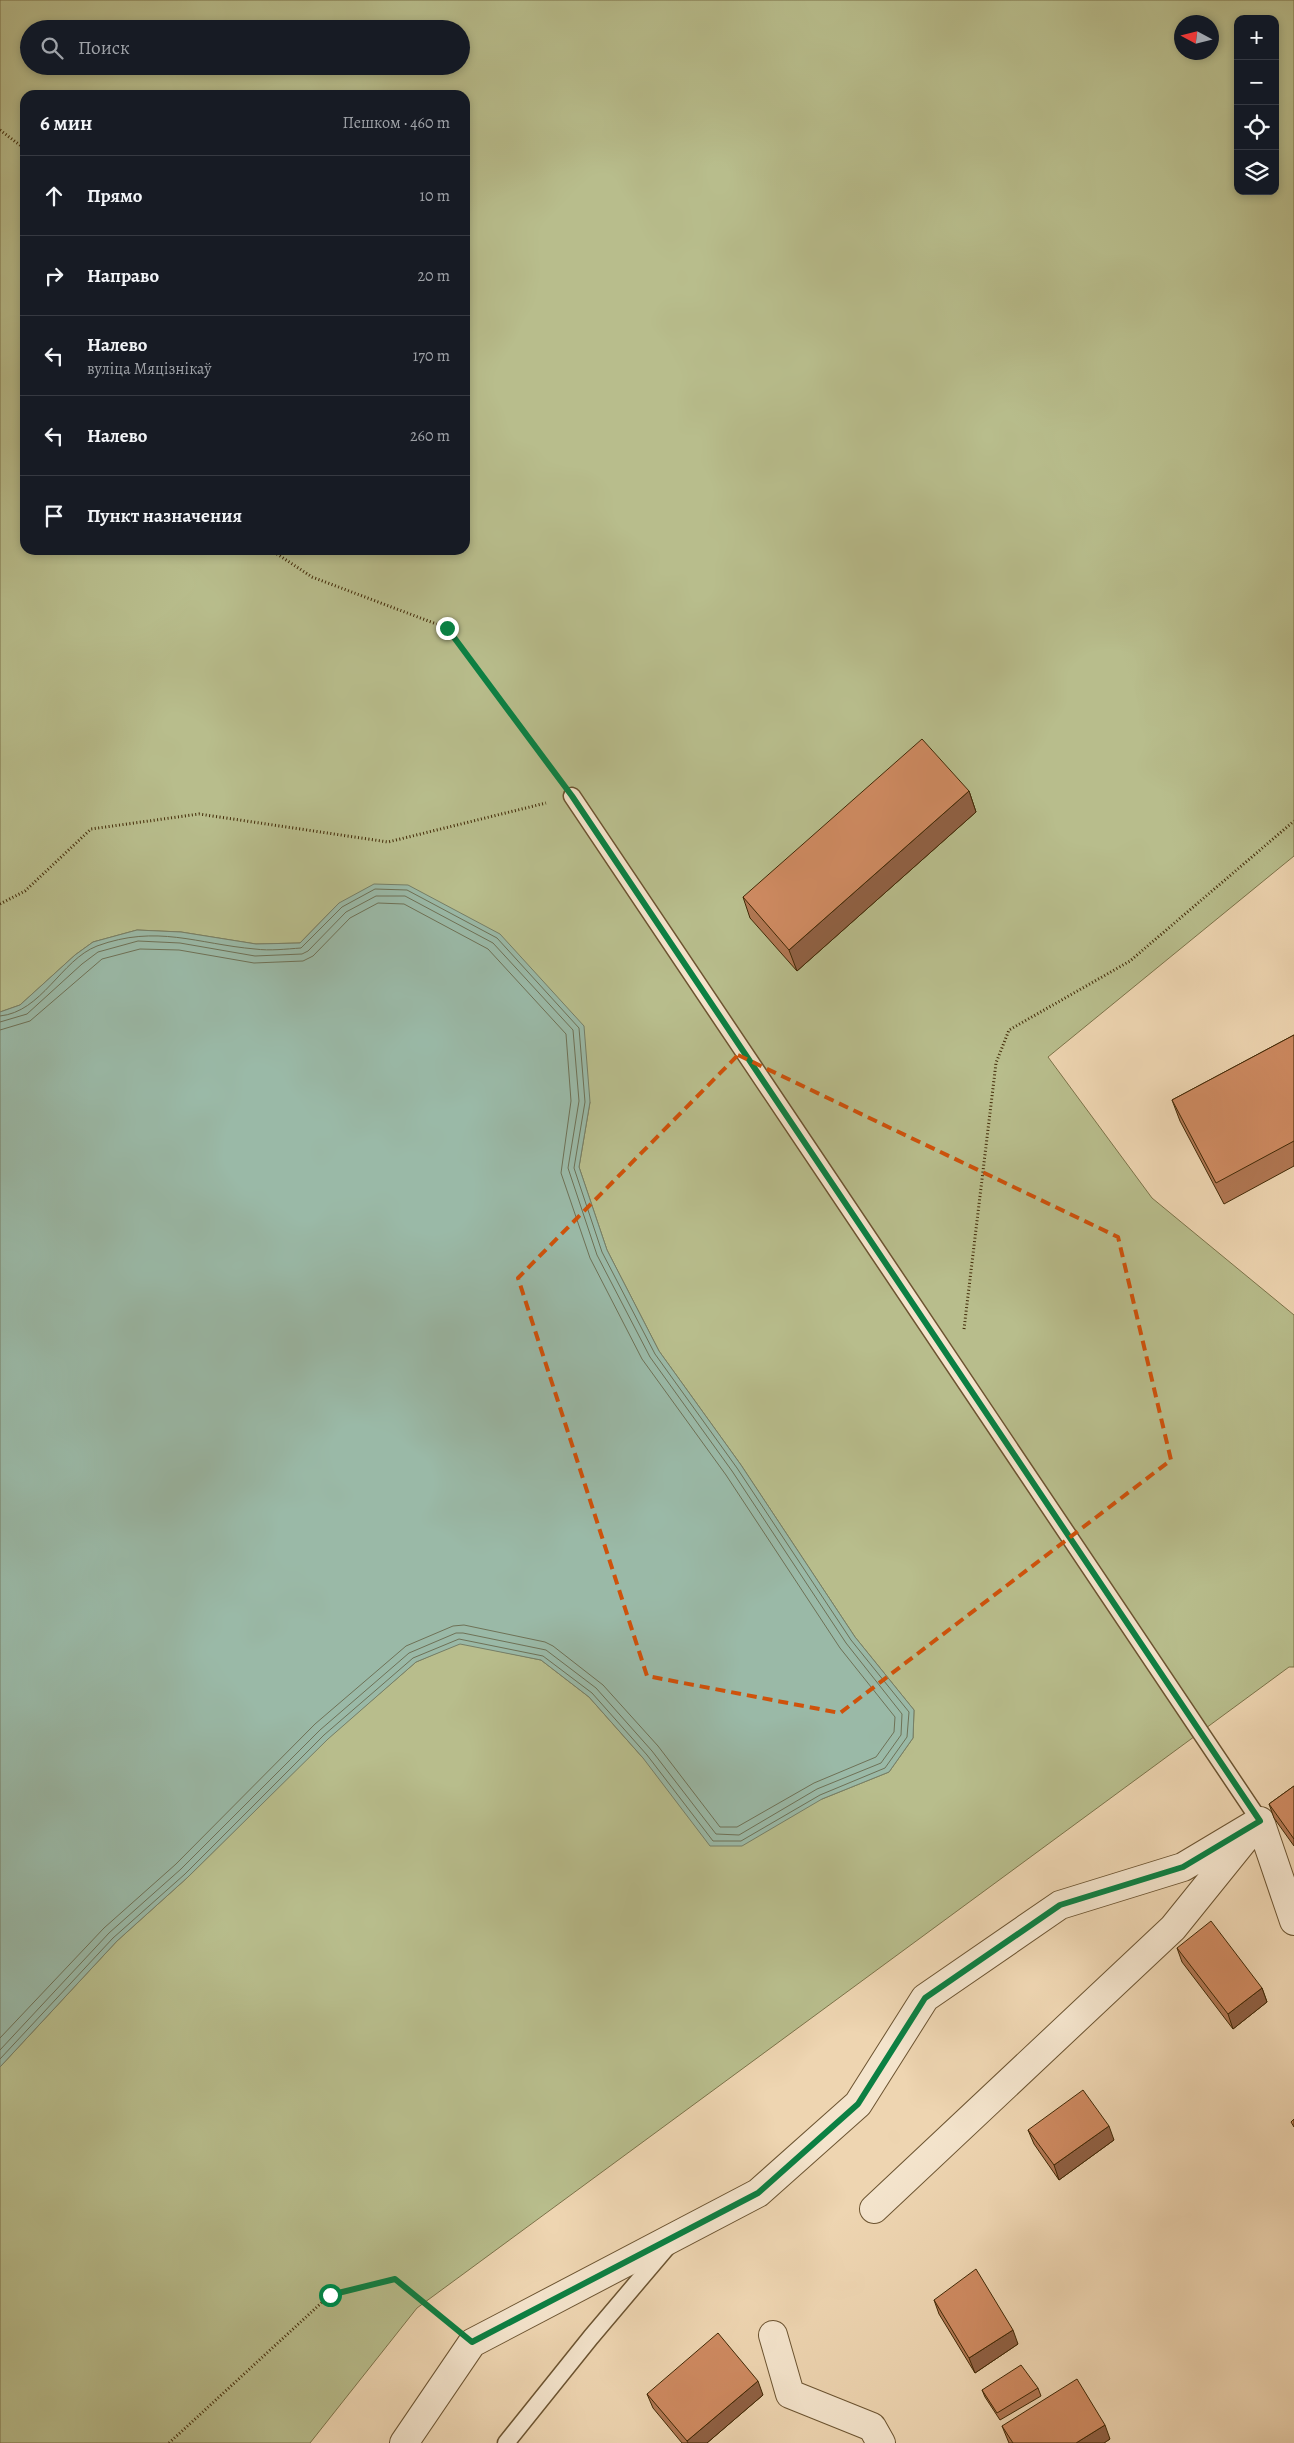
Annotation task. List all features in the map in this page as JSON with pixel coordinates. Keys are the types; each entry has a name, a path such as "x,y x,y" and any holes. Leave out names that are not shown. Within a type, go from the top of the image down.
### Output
{"street":[{"path":"1260,1821 1294,1921"},
{"path":"874,2209 1173,1928 1260,1821"},
{"path":"404,2443 472,2342 758,2193 858,2104 925,1998 1060,1905 1183,1867 1260,1821"},
{"path":"773,2335 790,2394 872,2427 881,2443"}],"lane":[{"path":"572,796 1260,1821"},
{"path":"506,2443 591,2337 678,2235"}],"path":[{"path":"0,130 20,144"},
{"path":"0,904 25,891 91,828 199,814 388,842 572,796 447,628 312,577 279,555"},
{"path":"959,1371 996,1063 1009,1030 1130,961 1294,821"},
{"path":"169,2443 330,2295 395,2279 472,2342"}],"highlighted area":[{"path":"738,1055 1118,1237 1171,1460 840,1713 647,1676 518,1278"}],"green space":[{"path":"0,0 1294,0 1294,856 1048,1057 1152,1198 1294,1315 1294,1667 1289,1667 417,2308 310,2443 0,2443 0,2067 117,1941 188,1877 327,1739 416,1662 460,1643 541,1660 589,1697 643,1758 822,1799 889,1772 913,1738 914,1710 855,1637 741,1465 659,1351 607,1250 579,1167 590,1102 339,903 300,943 256,944 181,932 137,930 93,942 75,955 20,1005 0,1012"}],"water":[{"path":"374,884 408,885 500,934 584,1026 590,1102 579,1167 607,1250 659,1351 741,1465 855,1637 914,1710 913,1738 889,1772 822,1799 742,1846 710,1846 643,1758 589,1697 541,1660 460,1644 416,1662 328,1739 188,1877 117,1941 0,2067 0,1012 20,1005 75,955 93,942 137,930 181,932 256,944 300,943 339,903"}],"building":[{"path":"922,739 969,791 789,950 743,897"},
{"path":"1294,1035 1294,1141 1216,1183 1172,1100"},
{"path":"1294,1786 1294,1839 1269,1804"},
{"path":"1211,1921 1262,1988 1228,2014 1177,1948"},
{"path":"1083,2090 1109,2126 1054,2165 1028,2130"},
{"path":"976,2269 1013,2330 969,2358 934,2300"},
{"path":"718,2333 758,2381 687,2441 647,2394"},
{"path":"1021,2365 1038,2388 997,2413 982,2390"},
{"path":"1077,2379 1105,2425 1076,2443 1013,2443 1002,2426"}],"route":[{"path":"330,2295 395,2279 472,2342 758,2193 858,2104 925,1998 1060,1905 1183,1867 1260,1821 572,796 447,628"}]}
